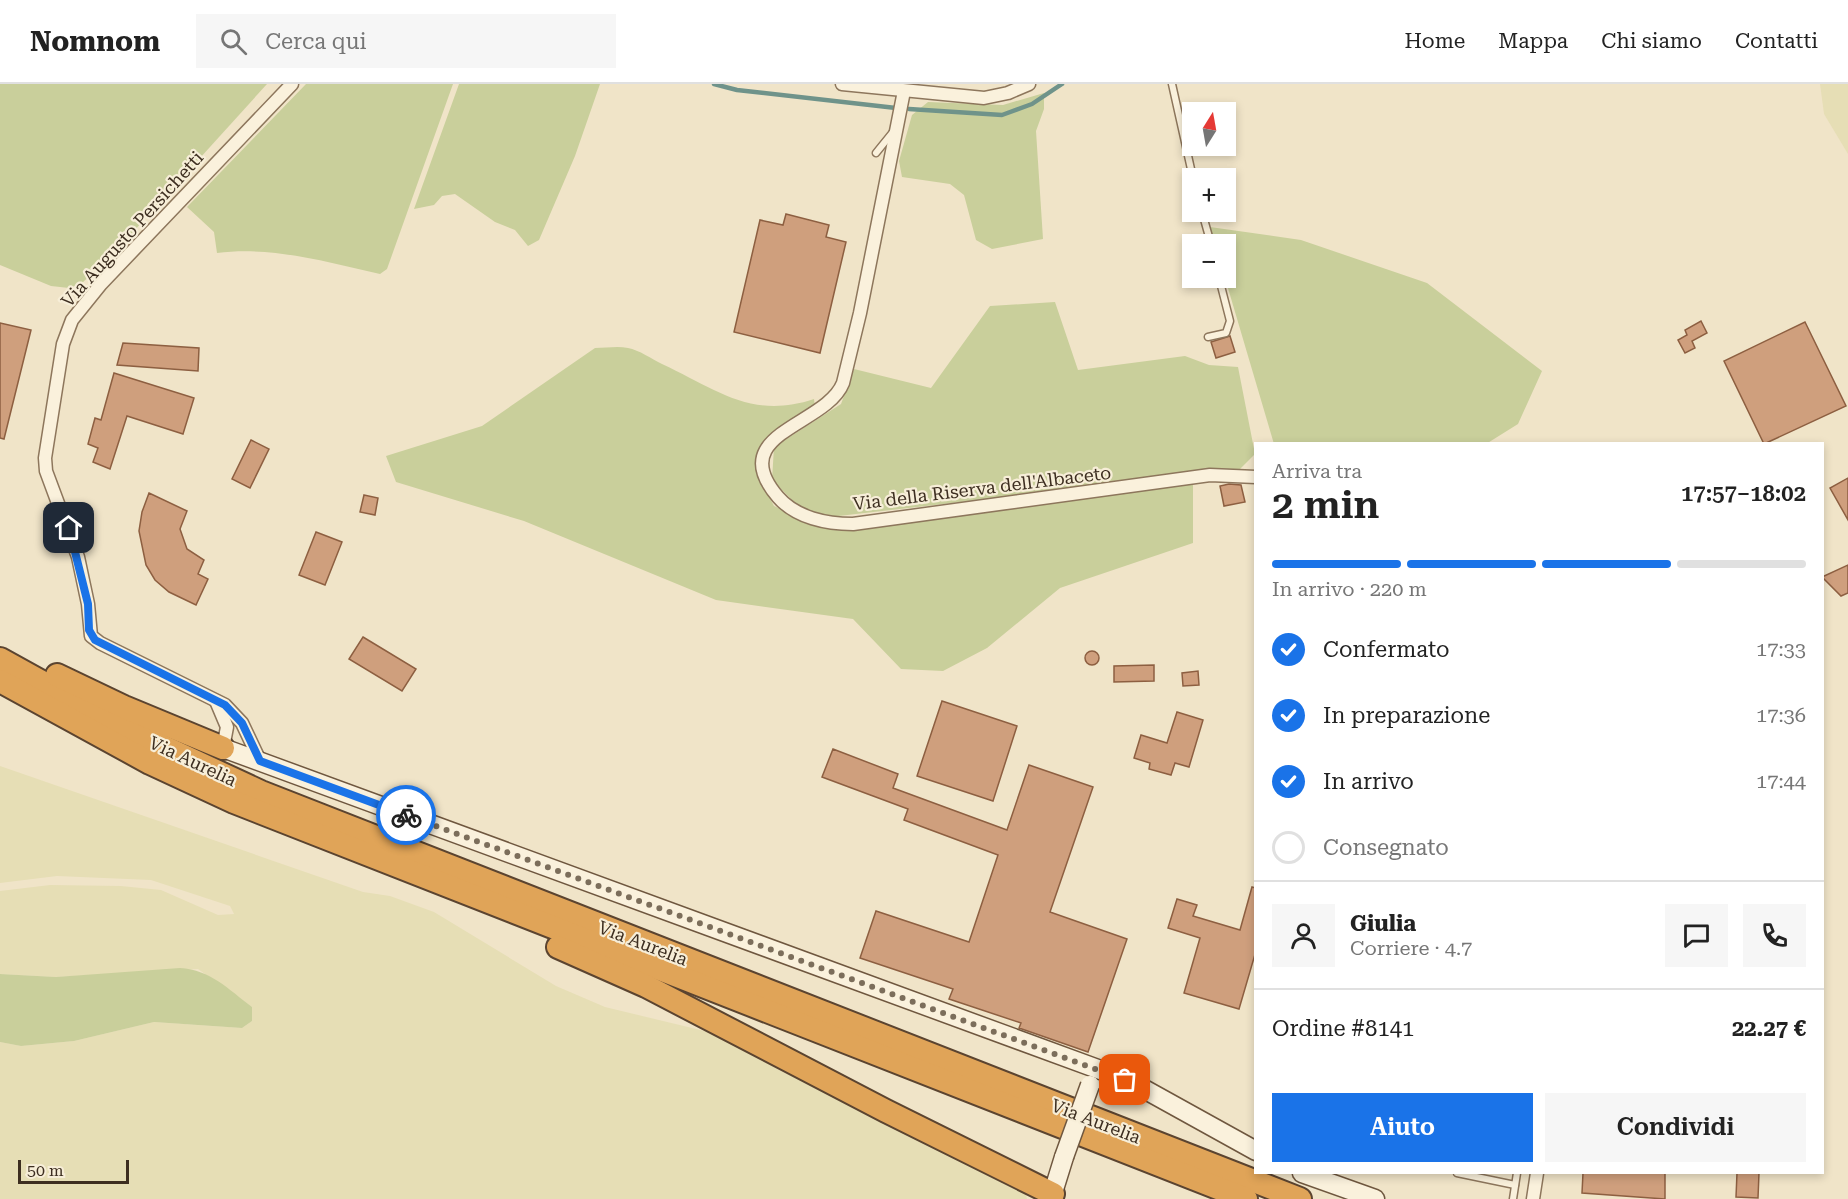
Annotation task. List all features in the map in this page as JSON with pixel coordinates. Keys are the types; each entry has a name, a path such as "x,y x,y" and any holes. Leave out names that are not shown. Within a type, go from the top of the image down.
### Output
{"highway":[{"path":"0,646 124,707 223,748"},
{"name":"Via Aurelia","path":"0,659 132,732 261,792 1300,1199"},
{"name":"Via Aurelia","path":"0,681 173,775 242,805 1246,1199"},
{"path":"466,894 513,926 646,986 896,1117 1056,1197"}],"street":[{"name":"Via Augusto Persichetti","path":"260,761 238,718 215,700 100,643 91,636 88,604 78,557 46,471 45,449 63,344 78,312 101,284 292,84"},
{"path":"842,84 903,96 984,98 1008,93 1029,84"},
{"name":"Via della Riserva dell'Albaceto","path":"903,96 843,383 838,394 827,406 778,435 765,452 765,475 780,499 790,508 812,518 854,524 1210,475 1254,477"},
{"path":"215,700 227,727 223,748"},
{"name":"Via Aurelia","path":"223,748 1093,1077 1135,1084 1254,1150"},
{"path":"1056,1197 1064,1157 1093,1077"},
{"path":"1305,1174 1375,1199"},
{"path":"1533,1199 1537,1174"}],"lane":[{"path":"1172,84 1191,168"},
{"path":"876,153 898,123"},
{"path":"1208,337 1226,333 1230,327 1222,288"},
{"path":"1462,1174 1515,1185"},
{"path":"1502,1182 1503,1174"},
{"path":"1513,1199 1517,1174"}],"shaded area":[{"path":"1820,84 1848,84 1848,154 1824,114"},
{"path":"0,766 363,892 390,896 434,912 556,986 605,1007 717,1034 779,1070 1025,1192 1027,1199 0,1199 0,1042 21,1046 74,1041 154,1022 242,1028 252,1021 252,1007 198,969 56,977 0,974 0,891 50,885 121,886 161,890 218,915 234,914 230,906 151,880 57,876 0,883"}],"green space":[{"path":"0,84 267,84 113,254 81,284 69,288 51,286 0,265"},
{"path":"306,84 453,84 387,269 380,274 279,253 238,251 217,253 214,232 187,207"},
{"path":"459,84 600,84 575,156 539,240 528,246 515,230 495,222 455,194 442,196 434,205 414,209"},
{"path":"1044,93 1044,109 1036,131 1043,239 992,249 976,240 964,195 950,184 902,177 899,161 912,115 928,102 1003,105"},
{"path":"1210,227 1301,240 1427,283 1542,371 1518,424 1489,442 1273,442 1228,288 1236,288 1236,234 1212,234"},
{"path":"1055,302 1078,370 1185,356 1209,365 1238,367 1254,455 1239,470 830,517 799,507 772,480 774,447 841,404 854,369 931,388 990,306"},
{"path":"595,348 632,349 717,392 752,404 792,405 814,399 815,407 758,462 761,481 774,506 823,528 872,528 1193,484 1193,543 1060,588 987,648 943,671 901,669 853,619 716,600 524,521 396,482 386,456 482,426"},
{"path":"180,968 201,972 227,987 252,1007 252,1021 242,1028 154,1022 74,1041 21,1046 0,1042 0,974 56,977"}],"building":[{"path":"786,214 829,225 826,237 846,242 820,353 734,332 760,220 783,225"},
{"path":"1701,321 1707,333 1692,341 1695,348 1685,353 1678,340 1687,335 1685,330"},
{"path":"1805,322 1846,406 1768,442 1763,442 1724,361"},
{"path":"0,323 31,330 4,439 0,438"},
{"path":"1230,336 1235,352 1216,358 1211,342"},
{"path":"123,343 199,348 198,371 117,365"},
{"path":"114,373 194,398 183,434 127,416 110,469 93,462 98,448 88,444 95,418 101,420"},
{"path":"251,440 269,449 250,488 232,479"},
{"path":"1848,478 1848,520 1830,488"},
{"path":"1241,485 1245,502 1224,506 1220,486"},
{"path":"149,493 187,511 180,529 187,549 204,560 198,574 208,579 196,605 169,592 155,580 146,565 139,531 142,512"},
{"path":"364,495 378,498 375,515 360,512"},
{"path":"316,532 342,542 325,585 299,575"},
{"path":"1848,565 1848,593 1841,596 1824,579 1824,576"},
{"path":"363,637 416,669 402,691 349,659"},
{"path":"1089,651 1095,651 1099,658 1095,665 1089,665 1085,661 1085,655"},
{"path":"1154,665 1154,681 1114,682 1114,666"},
{"path":"1198,671 1199,685 1183,686 1182,673"},
{"path":"942,701 1017,726 993,801 917,776"},
{"path":"1177,712 1203,720 1189,767 1175,763 1171,775 1149,769 1150,763 1134,758 1141,735 1167,743"},
{"path":"833,749 898,774 893,788 1007,830 1029,765 1093,787 1050,912 1127,939 1088,1052 1019,1028 1021,1023 949,999 953,989 860,958 876,911 969,942 998,855 904,820 908,809 822,777"},
{"path":"1252,887 1254,888 1254,958 1239,1009 1184,993 1200,938 1168,928 1177,899 1197,905 1193,916 1240,930"},
{"path":"1583,1174 1665,1174 1665,1199 1582,1193"},
{"path":"1737,1174 1759,1174 1758,1198 1736,1197"}],"waterway":[{"path":"714,84 737,90 896,108"},
{"path":"909,109 1002,115 1032,104 1062,84"}],"way so far":[{"path":"406,815 1106,1071 1125,1080"}],"route":[{"path":"69,528 88,604 89,630 95,640 225,705 242,723 260,761 406,815"}]}
